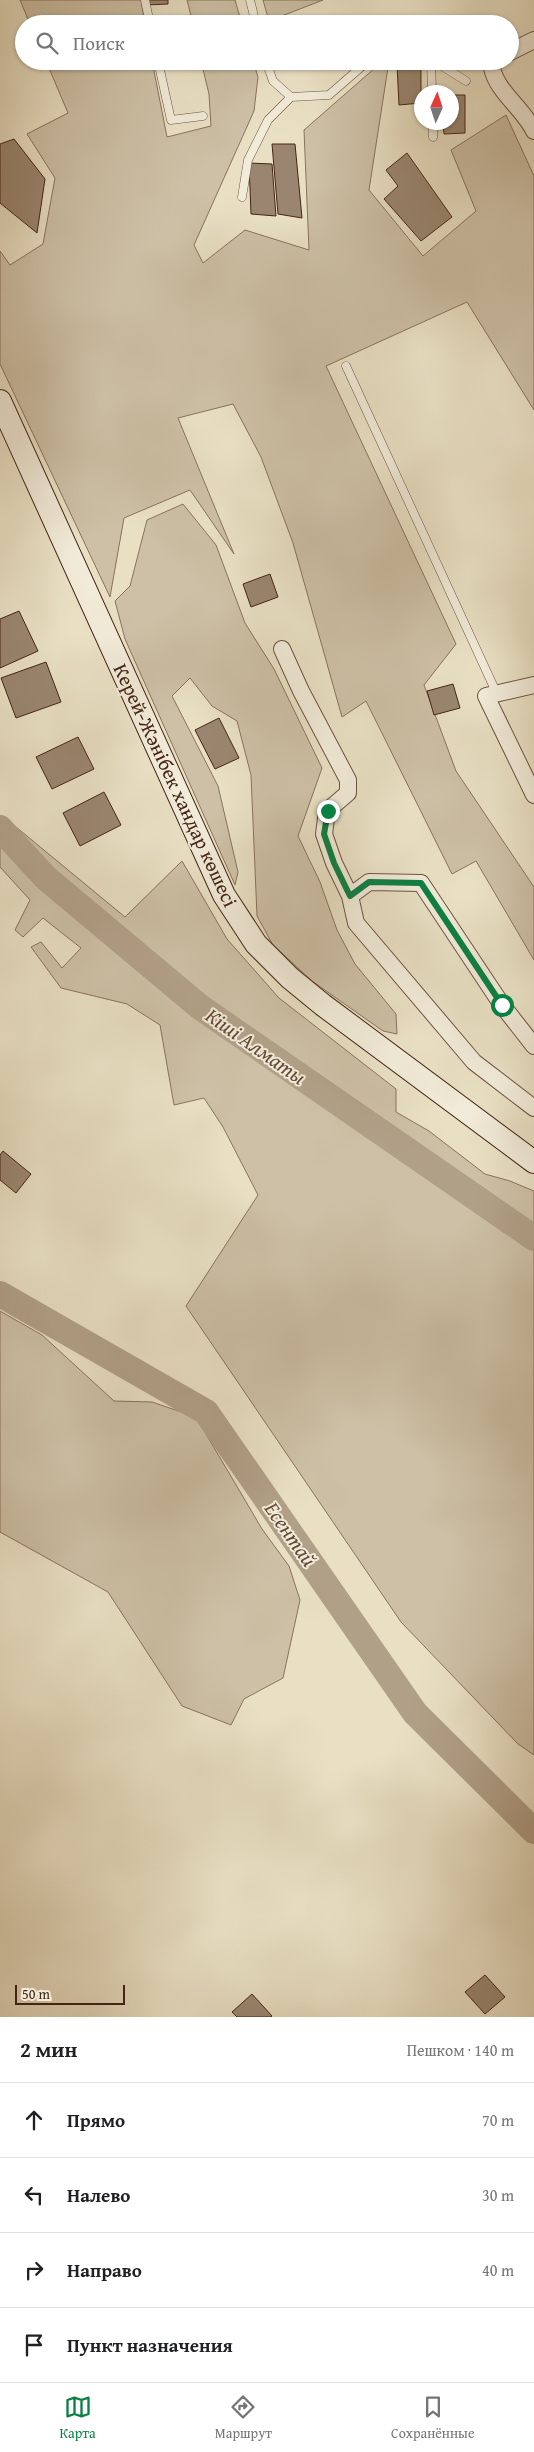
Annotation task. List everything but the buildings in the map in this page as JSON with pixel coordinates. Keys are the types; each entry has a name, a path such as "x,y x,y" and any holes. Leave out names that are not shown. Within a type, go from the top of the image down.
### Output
{"main road":[{"name":"Керей-Жәнібек хандар көшесі","path":"1,408 224,895 256,944 290,978 323,1005 534,1162"}],"street":[{"path":"519,48 534,40"},
{"path":"493,70 496,80 526,116 534,130"},
{"path":"282,649 301,691 348,780 348,793 328,811 324,834 334,863 350,896 356,923 474,1062 534,1108"},
{"path":"534,685 486,696 534,795"},
{"path":"350,896 369,882 421,883 502,1005 534,1046"}],"lane":[{"path":"145,0 148,15"},
{"path":"250,0 254,15"},
{"path":"160,70 171,120 203,116"},
{"path":"269,70 273,80 291,97"},
{"path":"242,197 248,160 268,120 291,97 329,95 358,70"},
{"path":"432,70 432,85"},
{"path":"447,70 466,81"},
{"path":"433,130 433,137"},
{"path":"346,366 497,694"}],"shaded area":[{"path":"20,0 141,0 144,15 26,15"},
{"path":"187,0 235,0 239,15 191,15"},
{"path":"263,0 323,0 284,15 267,15"},
{"path":"50,70 154,70 167,137 211,126 209,94 203,70 256,70 258,77 254,111 194,245 203,263 245,230 309,250 304,130 373,70 388,70 369,190 423,256 476,211 451,150 506,115 534,176 534,410 467,302 326,366 456,644 424,685 456,771 534,887 534,960 476,861 452,874 366,701 342,717 293,543 261,457 233,404 178,418 234,554 190,490 124,518 110,597 0,364 0,251 10,265 43,244 55,178 27,134 68,113"},
{"path":"183,504 216,545 245,623 274,669 322,768 298,836 320,882 337,930 355,964 396,1014 397,1034 383,1031 312,981 273,945 257,916 251,775 237,721 212,706 190,678 172,696 218,786 238,872 235,885 125,639 115,601 130,586 147,520"},
{"path":"16,827 125,917 182,861 227,939 279,998 396,1089 396,1112 429,1131 485,1174 510,1181 534,1191 534,1755 518,1744 401,1622 186,1306 258,1195 223,1127 204,1098 174,1105 160,1025 127,1004 61,988 31,947 41,942 62,968 81,948 43,918 23,937 15,930 30,900 0,867 0,833"},
{"path":"0,1311 42,1335 114,1401 152,1402 196,1417 262,1529 289,1566 300,1600 283,1678 244,1699 231,1725 182,1706 108,1592 0,1532"}],"waterway":[{"name":"Кіші Алматы","path":"0,828 46,878 200,1007 534,1238"},
{"name":"Есентай","path":"0,1294 206,1412 415,1713 534,1831"}],"route":[{"path":"328,811 324,834 334,863 350,896 369,882 421,883 464,951 502,1005"}]}
